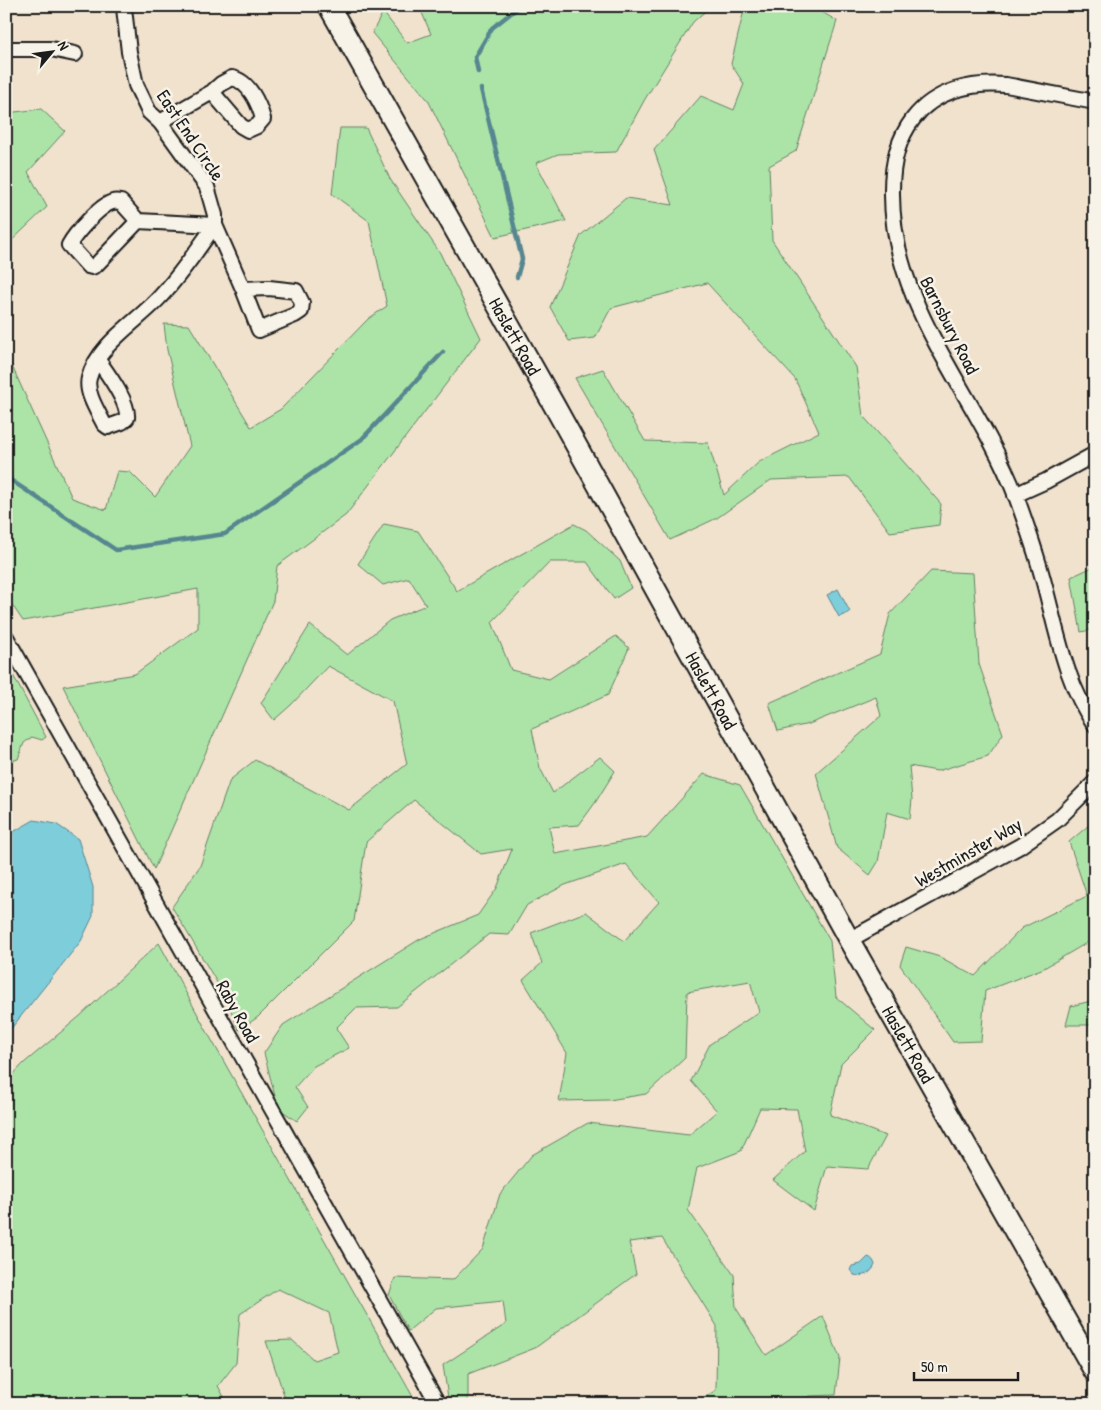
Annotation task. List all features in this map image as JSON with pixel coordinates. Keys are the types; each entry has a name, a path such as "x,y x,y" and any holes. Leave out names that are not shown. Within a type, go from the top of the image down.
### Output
{"main road":[{"name":"Haslett Road","path":"330,6 556,407 849,940 1095,1372"}],"street":[{"name":"East End Circle","path":"123,7 136,85 149,112 160,122 207,187 215,214 215,225 243,288"},
{"path":"6,49 51,49 75,54"},
{"name":"Barnsbury Road","path":"1095,102 1006,85 986,84 966,86 942,96 916,116 902,137 894,159 892,187 896,245 906,281 922,318 968,399 1015,494 1042,572 1068,675 1083,708 1095,725"},
{"path":"160,122 212,92"},
{"path":"138,221 92,267 88,266 69,245 82,227 103,208 113,202 121,202 138,221 215,225"},
{"path":"98,360 113,340 158,300 181,273 215,225"},
{"path":"1015,494 1046,481 1095,454"},
{"name":"Raby Road","path":"6,636 438,1404"},
{"name":"Westminster Way","path":"849,940 1020,846 1057,820 1095,782"}],"green space":[{"path":"419,6 711,6 693,22 645,99 616,152 558,154 536,163 566,221 495,237 428,100 372,33 383,12 407,43 431,34"},
{"path":"745,6 812,6 837,21 796,151 769,166 772,240 856,367 863,416 941,504 939,525 890,532 849,477 771,480 717,518 670,540 575,378 603,369 645,441 708,443 724,495 759,462 819,432 795,379 707,283 611,308 595,338 569,341 550,307 581,235 626,198 673,205 654,150 701,96 734,110 744,84 731,64"},
{"path":"41,109 65,131 28,172 47,207 6,246 6,113"},
{"path":"340,128 366,128 390,179 440,253 481,338 346,515 277,566 273,601 154,869 63,686 135,674 198,628 198,589 23,621 6,596 6,353 72,498 106,510 117,471 130,472 155,497 190,446 167,350 164,324 189,325 251,427 281,409 368,319 387,306 369,221 332,194"},
{"path":"384,524 418,531 457,591 574,524 586,530 620,561 631,588 614,599 587,562 550,562 492,622 511,670 549,679 616,636 629,648 608,695 532,729 540,768 553,793 600,757 615,771 579,825 549,827 555,854 647,837 704,774 740,785 830,941 836,997 875,1030 841,1064 830,1115 886,1136 868,1169 827,1166 814,1211 773,1180 805,1151 797,1109 760,1108 741,1151 697,1168 688,1210 734,1275 736,1308 766,1355 823,1316 840,1358 836,1395 810,1396 797,1404 694,1404 716,1390 717,1326 662,1238 629,1242 636,1274 535,1348 468,1374 468,1404 449,1404 443,1365 506,1324 503,1301 436,1308 408,1331 389,1295 395,1278 453,1280 483,1249 500,1194 532,1155 588,1123 689,1135 717,1111 691,1081 710,1044 759,1012 750,981 687,992 685,1058 646,1094 609,1100 559,1101 567,1053 523,980 542,963 531,933 586,912 624,941 659,902 626,864 565,885 527,905 509,935 489,934 397,1007 356,1008 336,1028 349,1048 314,1066 295,1087 308,1107 297,1121 278,1108 264,1053 283,1025 420,939 478,915 497,888 512,849 481,854 414,800 366,842 354,921 258,1017 239,1030 225,996 172,907 200,866 230,780 255,760 349,810 407,764 393,701 328,666 274,720 261,703 310,625 347,655 390,620 426,605 409,578 383,585 358,564"},
{"path":"1095,566 1095,629 1081,632 1071,577"},
{"path":"931,571 973,573 979,664 1003,734 988,756 937,771 909,766 912,799 910,819 887,812 878,862 870,875 837,848 816,773 881,716 876,697 809,724 778,731 769,703 880,654 890,614"},
{"path":"6,662 46,737 42,740 32,737 24,743 18,759 12,761 6,757"},
{"path":"1095,820 1095,938 1044,968 985,991 981,1041 953,1042 900,965 906,947 940,957 975,976 1022,928 1087,896 1069,842"},
{"path":"159,943 417,1404 287,1404 266,1341 292,1340 314,1360 338,1352 329,1313 278,1289 240,1314 236,1363 218,1386 228,1404 6,1404 6,1082 24,1063 79,1017"},
{"path":"1095,1000 1095,1025 1066,1025 1071,1006"}],"water":[{"path":"838,589 850,612 839,617 827,595"},
{"path":"34,820 56,824 78,839 93,887 93,916 81,941 6,1035 6,836"},
{"path":"868,1257 872,1259 875,1265 871,1271 861,1276 854,1275 850,1270 852,1266 861,1264"}],"waterway":[{"path":"478,72 475,57 492,28 520,6"},
{"path":"481,89 522,259 517,277"},
{"path":"6,477 116,550 225,534 362,439 443,352"}]}
